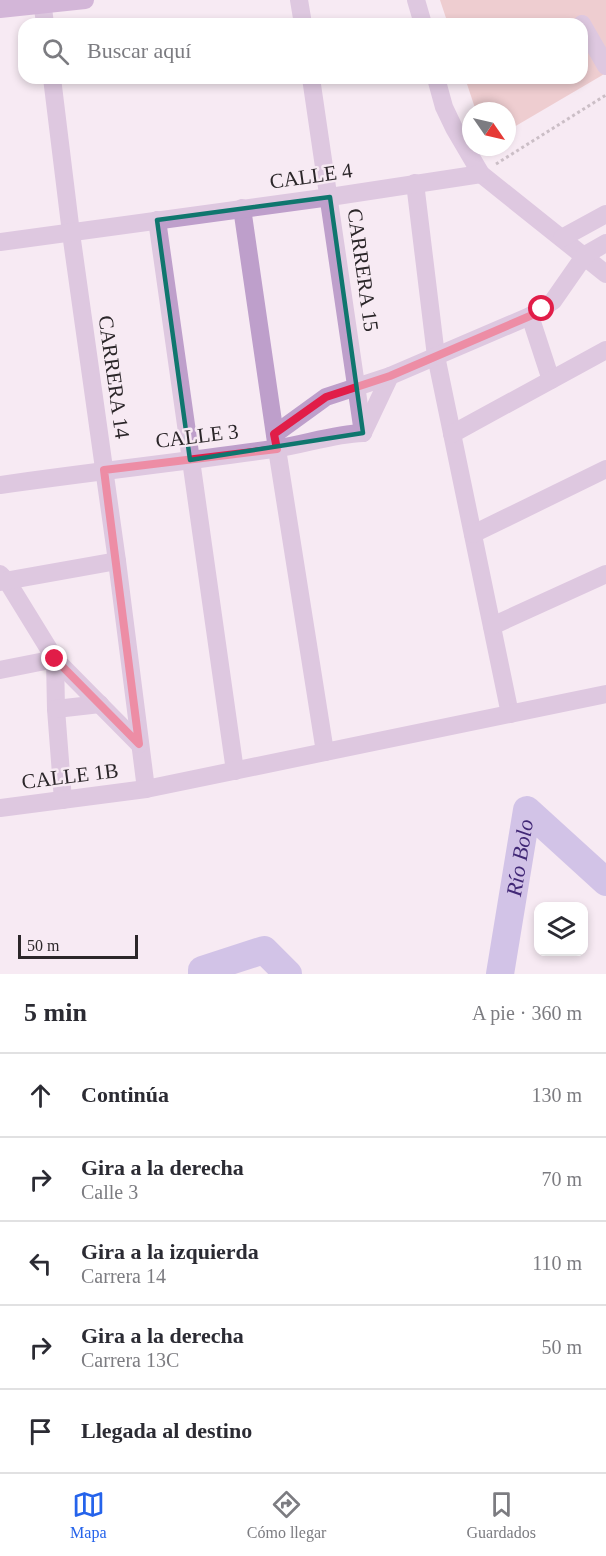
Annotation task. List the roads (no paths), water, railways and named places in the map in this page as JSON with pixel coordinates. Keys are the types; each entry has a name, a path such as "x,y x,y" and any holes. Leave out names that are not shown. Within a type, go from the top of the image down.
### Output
{"street":[{"path":"0,9 43,2 85,0"},
{"path":"299,0 302,18"},
{"path":"416,0 421,18"},
{"path":"43,2 44,18"},
{"path":"588,35 606,66"},
{"name":"CARRERA 14","path":"53,84 146,789"},
{"name":"CARRERA 15","path":"312,84 363,433"},
{"path":"438,84 449,118 481,174 606,274"},
{"name":"CALLE 4","path":"0,242 481,174"},
{"path":"415,183 436,356 510,714"},
{"path":"242,208 325,752"},
{"path":"562,238 606,214"},
{"path":"157,220 235,771"},
{"path":"276,442 326,397 390,376 530,316 553,301 585,255 606,243"},
{"path":"530,316 551,380"},
{"path":"453,434 606,350"},
{"path":"363,433 390,376"},
{"name":"CALLE 3","path":"0,485 190,460 276,442 363,433"},
{"path":"473,534 606,469"},
{"path":"117,561 2,579 55,659 139,744"},
{"path":"492,626 606,574"},
{"path":"0,670 55,659"},
{"path":"55,659 56,709 63,800"},
{"name":"CALLE 1B","path":"0,808 146,789 606,694"},
{"path":"56,709 100,704"}],"waterway":[{"name":"Río Bolo","path":"500,974 527,810 606,882"},
{"name":"Río Bolo","path":"202,974 202,970 264,950 288,974"}]}
